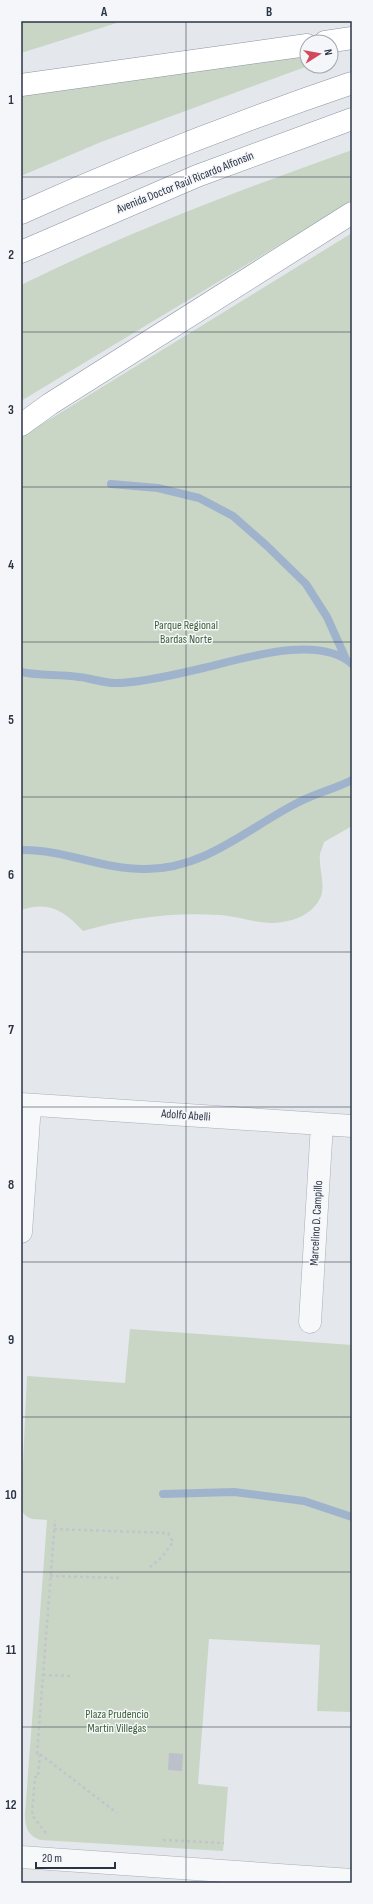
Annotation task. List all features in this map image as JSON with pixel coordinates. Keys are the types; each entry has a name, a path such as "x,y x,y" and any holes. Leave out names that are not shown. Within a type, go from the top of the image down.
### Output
{"highway":[{"path":"339,40 352,38"},
{"path":"21,85 299,46"},
{"path":"21,214 192,141 352,83"},
{"name":"Avenida Doctor Raúl Ricardo Alfonsín","path":"21,252 197,176 352,119"},
{"path":"21,425 56,400 352,213"}],"street":[{"name":"Adolfo Abelli","path":"26,1105 352,1126"},
{"path":"21,1232 26,1105"},
{"name":"Marcelino D. Campillo","path":"310,1322 322,1124"},
{"path":"21,1857 352,1880"}],"path":[{"path":"55,1520 37,1754 40,1754 117,1813"},
{"path":"54,1529 168,1533 173,1542 162,1556 148,1568"},
{"path":"50,1576 122,1578"},
{"path":"43,1675 72,1676"},
{"path":"40,1754 38,1777 35,1777 32,1815 46,1834 54,1834"},
{"path":"162,1840 224,1843"}],"green space":[{"path":"21,21 123,21 21,53"},
{"path":"299,54 299,69 101,142 21,176 21,95"},
{"path":"352,150 352,201 21,401 21,285 102,247 143,230"},
{"name":"Parque Regional Bardas Norte","path":"352,233 352,826 324,842 320,854 322,885 321,897 315,906 303,916 288,921 274,923 219,915 184,914 133,919 83,931 69,918 55,909 48,907 31,907 21,910 21,437"},
{"name":"Plaza Prudencio Martín Villegas","path":"130,1329 352,1345 352,1712 317,1711 320,1645 209,1639 198,1784 228,1787 223,1851 41,1840 33,1836 26,1826 25,1814 47,1520 28,1517 21,1508 27,1376 125,1383"}],"building":[{"path":"169,1753 183,1754 182,1771 168,1770"}],"waterway":[{"path":"111,484 158,488 199,498 233,516 266,545 306,584 327,617 345,657"},
{"path":"21,672 72,676 110,683 125,683 168,676 256,655 299,650 319,650 337,655 352,664"},
{"path":"21,850 53,853 130,868 146,869 168,867 188,862 208,854 299,802 352,780"},
{"path":"163,1494 234,1492 304,1501 352,1517"}]}
